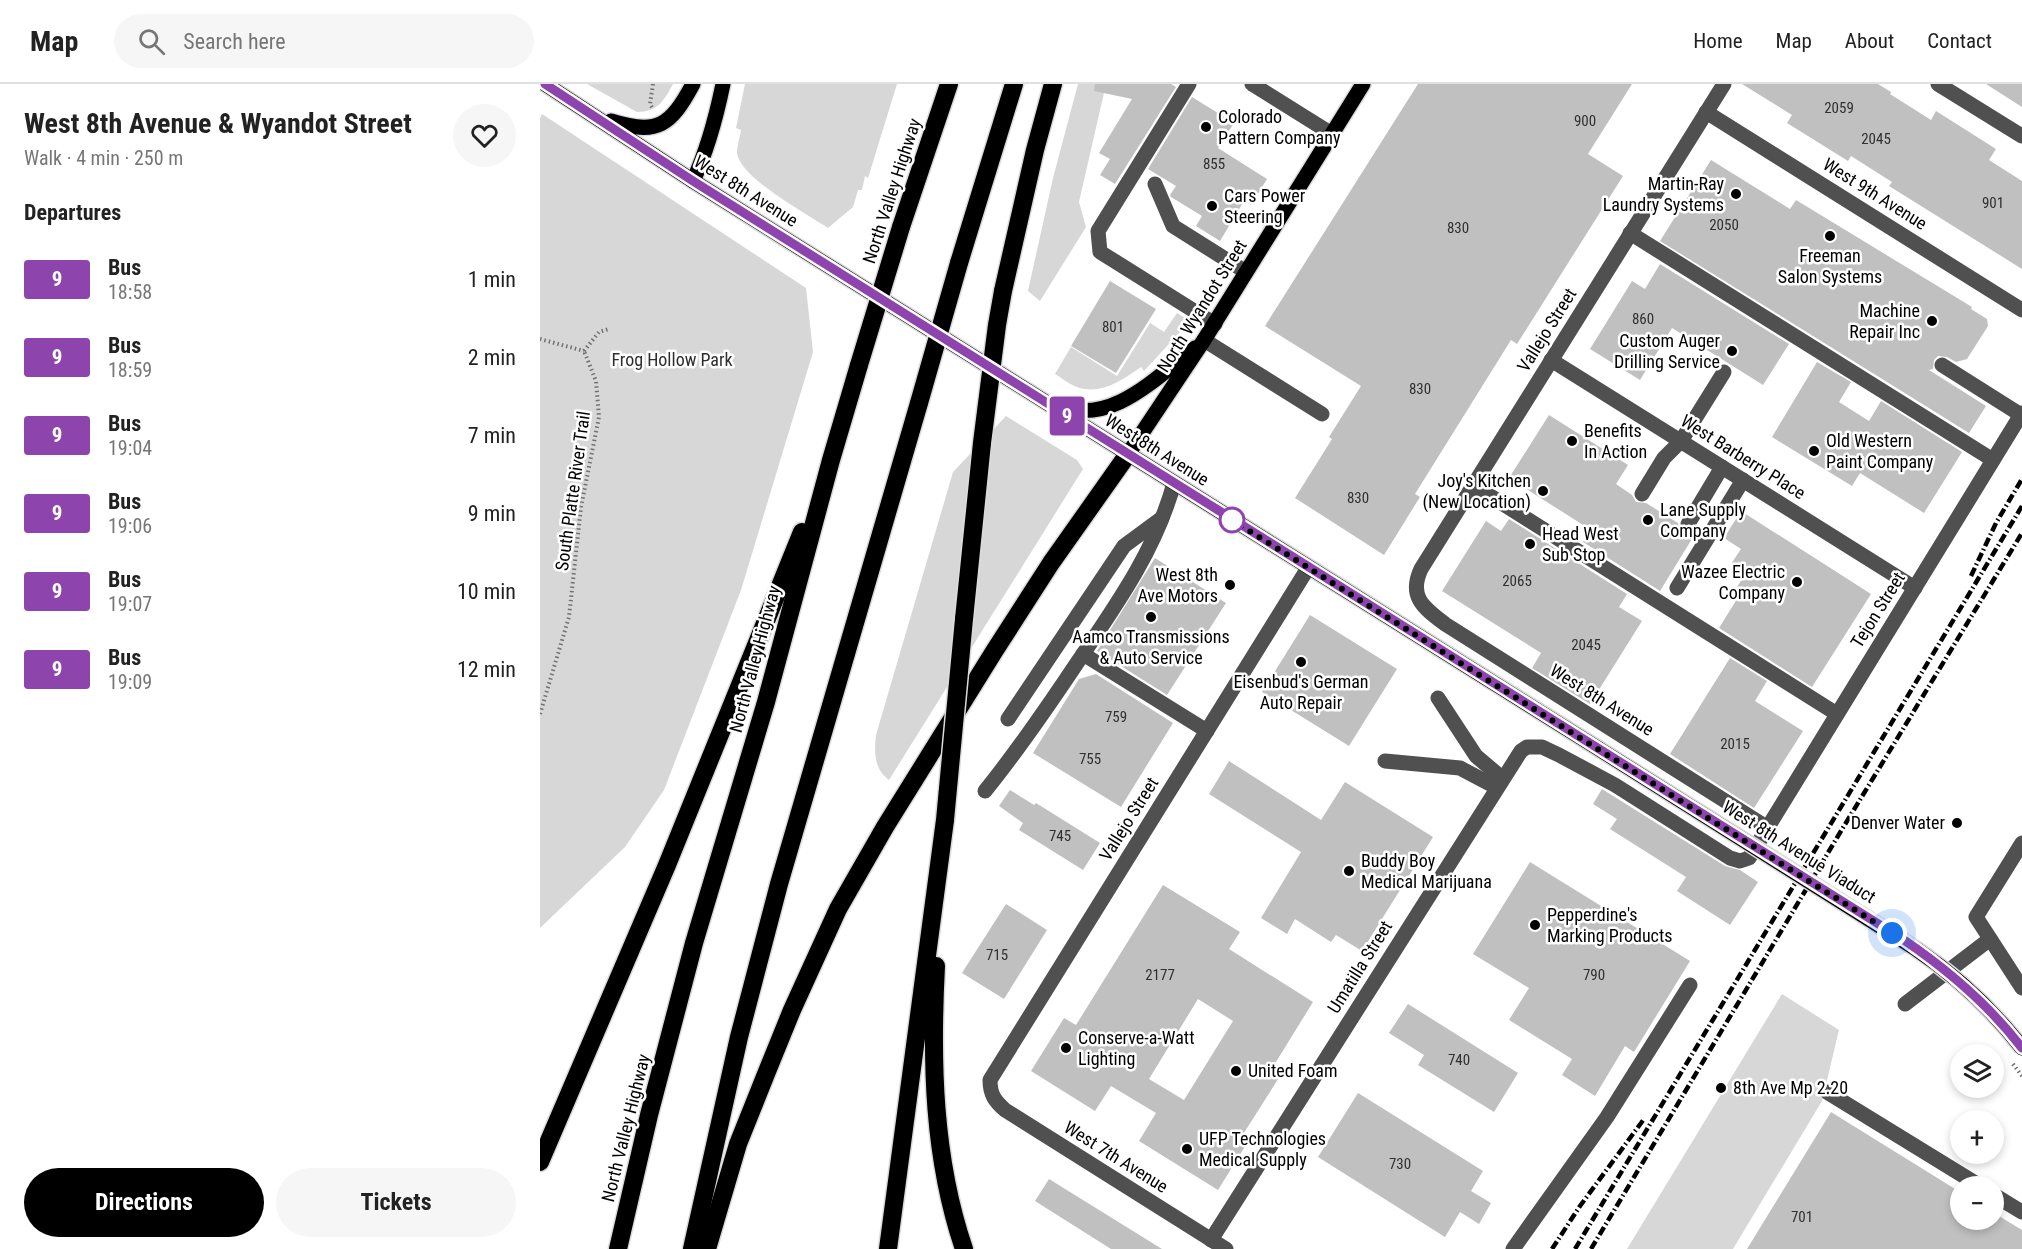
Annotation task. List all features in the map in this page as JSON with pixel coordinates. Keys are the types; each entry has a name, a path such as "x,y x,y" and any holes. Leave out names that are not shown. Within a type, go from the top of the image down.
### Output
{"highway":[{"name":"North Valley Highway","path":"618,1249 649,1115 694,944 766,702 831,460 901,227 948,84"},
{"path":"692,1249 739,1036 773,906 959,264 1014,84"},
{"path":"888,1249 943,840 982,443 995,336 1035,150 1053,84"},
{"path":"707,1249 746,1124 792,1010 838,909 885,827 995,650 1051,563 1128,454"},
{"path":"540,1162 667,864 831,460"},
{"path":"943,840 934,1009 934,1090 946,1179 964,1249"}],"main road":[{"name":"West 8th Avenue","path":"545,84 693,181 1599,749"},
{"path":"561,94 611,121 640,128 662,124 669,119 678,111 693,84"},
{"path":"693,181 706,153 723,84"},
{"name":"North Wyandot Street","path":"1128,454 1215,324 1363,84"},
{"path":"1040,399 1067,409 1100,410 1147,385 1204,340"},
{"name":"West 8th Avenue Viaduct","path":"1599,749 1882,926 1936,963 1996,1017 2022,1048"}],"street":[{"path":"1189,84 1098,231 1100,252 1215,324"},
{"path":"1252,84 1332,134"},
{"name":"Vallejo Street","path":"1419,600 1415,581 1418,575 1724,84"},
{"path":"1938,84 2022,136"},
{"name":"West 9th Avenue","path":"1706,112 2022,310"},
{"path":"1155,184 1173,226 1246,272"},
{"path":"1630,233 1993,460"},
{"path":"1204,340 1322,414"},
{"name":"West Barberry Place","path":"1551,360 1915,588"},
{"path":"1942,364 2022,414"},
{"path":"1642,494 1664,458 1681,441 1724,372"},
{"name":"Tejon Street","path":"1559,755 1615,785 1730,858 1740,861 1749,858 2022,414"},
{"path":"1688,524 1722,467"},
{"path":"1677,588 1743,480"},
{"path":"985,791 1018,750 1123,596 1151,545 1174,483"},
{"path":"1473,485 1837,714"},
{"path":"1008,719 1124,546 1162,518"},
{"name":"Vallejo Street","path":"990,1092 990,1080 995,1070 1308,568"},
{"name":"West 8th Avenue","path":"1419,600 1429,612 1446,624 1768,828"},
{"path":"1083,654 1207,731"},
{"path":"1438,698 1476,756 1499,783"},
{"name":"Umatilla Street","path":"1211,1240 1516,756 1527,747 1542,747 1559,755"},
{"path":"1385,761 1460,768 1499,783"},
{"path":"2022,843 1976,917 2022,987"},
{"path":"1905,1004 1990,939"},
{"path":"1513,1249 1607,1117 1690,985"},
{"name":"West 7th Avenue","path":"990,1092 1005,1110 1226,1249"},
{"path":"1827,1092 1964,1176"},
{"path":"2004,1201 2022,1212"}],"path":[{"path":"653,84 650,104 657,116"},
{"path":"540,339 584,351 600,332 609,329"},
{"name":"South Platte River Trail","path":"540,714 569,617 581,507 599,417 596,381 584,351"},
{"path":"2008,1058 2022,1076"}],"green space":[{"path":"587,84 673,84 655,108 637,112"},
{"path":"745,84 897,84 868,178 865,176 862,190 858,190 853,207 828,228 776,195 741,163 737,147 741,130 736,128"},
{"path":"1078,84 1106,84 1079,202 1086,227 1040,301 1028,291 1053,178"},
{"name":"Frog Hollow Park","path":"542,114 806,288 813,352 741,590 664,790 625,847 540,928 540,118"},
{"path":"1177,313 1190,321 1144,371 1141,367 1112,385 1096,389 1073,386 1055,374 1071,347 1117,376 1150,323 1164,332"},
{"path":"1006,416 1077,460 1083,469 889,780 880,771 876,760 876,735 953,472"},
{"path":"1782,994 1839,1030 1822,1101 1733,1249 1627,1249"}],"building":[{"path":"1095,84 1171,84 1176,87 1115,184 1100,175 1110,159 1099,153 1132,99 1094,91"},
{"path":"1418,84 1632,84 1588,154 1623,176 1517,344 1511,340 1415,494 1420,497 1384,555 1295,498 1332,439 1329,437 1361,386 1265,326"},
{"path":"1742,84 1878,84 1931,120 1936,111 1996,149 1989,160 2022,181 2022,269 1889,186 1892,182 1851,156 1848,161 1787,123 1792,115"},
{"path":"1986,84 2022,84 2022,107"},
{"path":"1192,97 1234,123 1218,148 1267,179 1251,205 1244,201 1220,241 1196,226 1202,216 1171,197 1176,186 1148,169"},
{"path":"1711,160 1790,209 1796,200 1972,307 1971,309 1987,319 1988,326 1967,359 1956,362 1947,357 1938,356 1934,360 1933,369 1929,370 1986,406 1969,433 1660,241"},
{"path":"1660,264 1789,344 1763,385 1672,328 1640,380 1590,349 1632,281 1645,289"},
{"path":"1110,281 1156,309 1116,373 1071,346"},
{"path":"1817,362 1851,382 1839,402 1869,421 1881,401 1962,452 1924,513 1860,473 1852,486 1772,437"},
{"path":"1549,415 1628,465 1616,484 1632,495 1636,502 1646,503 1678,523 1684,533 1695,534 1660,591 1583,542 1591,530 1509,478"},
{"path":"1741,511 1871,594 1812,687 1719,628 1742,591 1737,587 1746,573 1731,564 1741,549 1724,538"},
{"path":"1509,519 1627,594 1619,607 1642,621 1590,704 1532,668 1541,653 1442,591 1486,521 1501,531"},
{"path":"1155,558 1226,603 1167,695 1097,651"},
{"path":"1310,615 1397,669 1349,746 1262,692"},
{"path":"1730,658 1767,681 1755,701 1803,731 1754,808 1670,754"},
{"path":"1096,674 1173,723 1121,807 1033,753 1079,679"},
{"path":"1229,761 1321,820 1345,782 1433,837 1362,951 1336,935 1331,942 1295,919 1287,934 1261,918 1301,852 1209,794"},
{"path":"1602,789 1725,866 1740,870 1758,882 1730,925 1677,891 1686,877 1610,829 1617,819 1593,804"},
{"path":"1010,790 1034,805 1036,803 1100,843 1083,870 1019,830 1023,823 999,806"},
{"path":"1530,862 1690,961 1634,1052 1625,1046 1595,1096 1562,1075 1572,1059 1509,1020 1529,988 1473,954"},
{"path":"1163,885 1240,932 1229,949 1313,1002 1271,1070 1280,1076 1242,1136 1249,1140 1218,1190 1139,1141 1156,1113 1111,1086 1095,1111 1031,1071 1064,1018 1076,1025","holes":["1198,999 1233,1021 1184,1100 1149,1079"]},
{"path":"1006,904 1047,930 1004,999 962,973"},
{"path":"1408,1004 1518,1073 1494,1112 1418,1065 1424,1055 1389,1033"},
{"path":"1358,1093 1483,1171 1471,1191 1491,1203 1479,1224 1460,1212 1445,1237 1318,1157"},
{"path":"1831,1112 1950,1186 1950,1230 2004,1230 2004,1219 2022,1230 2022,1249 1747,1249"},
{"path":"1049,1179 1162,1249 1111,1249 1035,1201"}],"railway":[{"path":"1971,576 1996,523 2022,479"},
{"path":"1575,1249 2022,506"},
{"path":"1591,1249 2022,533"},
{"path":"1552,1249 1580,1206 1644,1119"}],"bus line":[{"name":"9","path":"545,84 693,181 1904,940 1954,977 1996,1017 2022,1048"}],"place":[{"name":"Colorado Pattern Company","path":"1206,127"},
{"name":"Martin-Ray Laundry Systems","path":"1736,194"},
{"name":"Cars Power Steering","path":"1212,206"},
{"name":"Freeman Salon Systems","path":"1830,236"},
{"name":"Machine Repair Inc","path":"1932,321"},
{"name":"Custom Auger Drilling Service","path":"1732,351"},
{"name":"Benefits In Action","path":"1572,441"},
{"name":"Old Western Paint Company","path":"1814,451"},
{"name":"Joy's Kitchen (New Location)","path":"1543,491"},
{"name":"Lane Supply Company","path":"1648,520"},
{"name":"Head West Sub Stop","path":"1530,544"},
{"name":"Wazee Electric Company","path":"1797,582"},
{"name":"West 8th Ave Motors","path":"1230,585"},
{"name":"Aamco Transmissions & Auto Service","path":"1151,617"},
{"name":"Eisenbud's German Auto Repair","path":"1301,662"},
{"name":"Denver Water","path":"1957,823"},
{"name":"Buddy Boy Medical Marijuana","path":"1349,871"},
{"name":"Pepperdine's Marking Products","path":"1535,925"},
{"name":"Conserve-a-Watt Lighting","path":"1066,1048"},
{"name":"United Foam","path":"1236,1071"},
{"name":"8th Ave Mp 2.20","path":"1721,1088"},
{"name":"UFP Technologies Medical Supply","path":"1187,1149"}],"route":[{"path":"1232,520 1892,933"}]}
